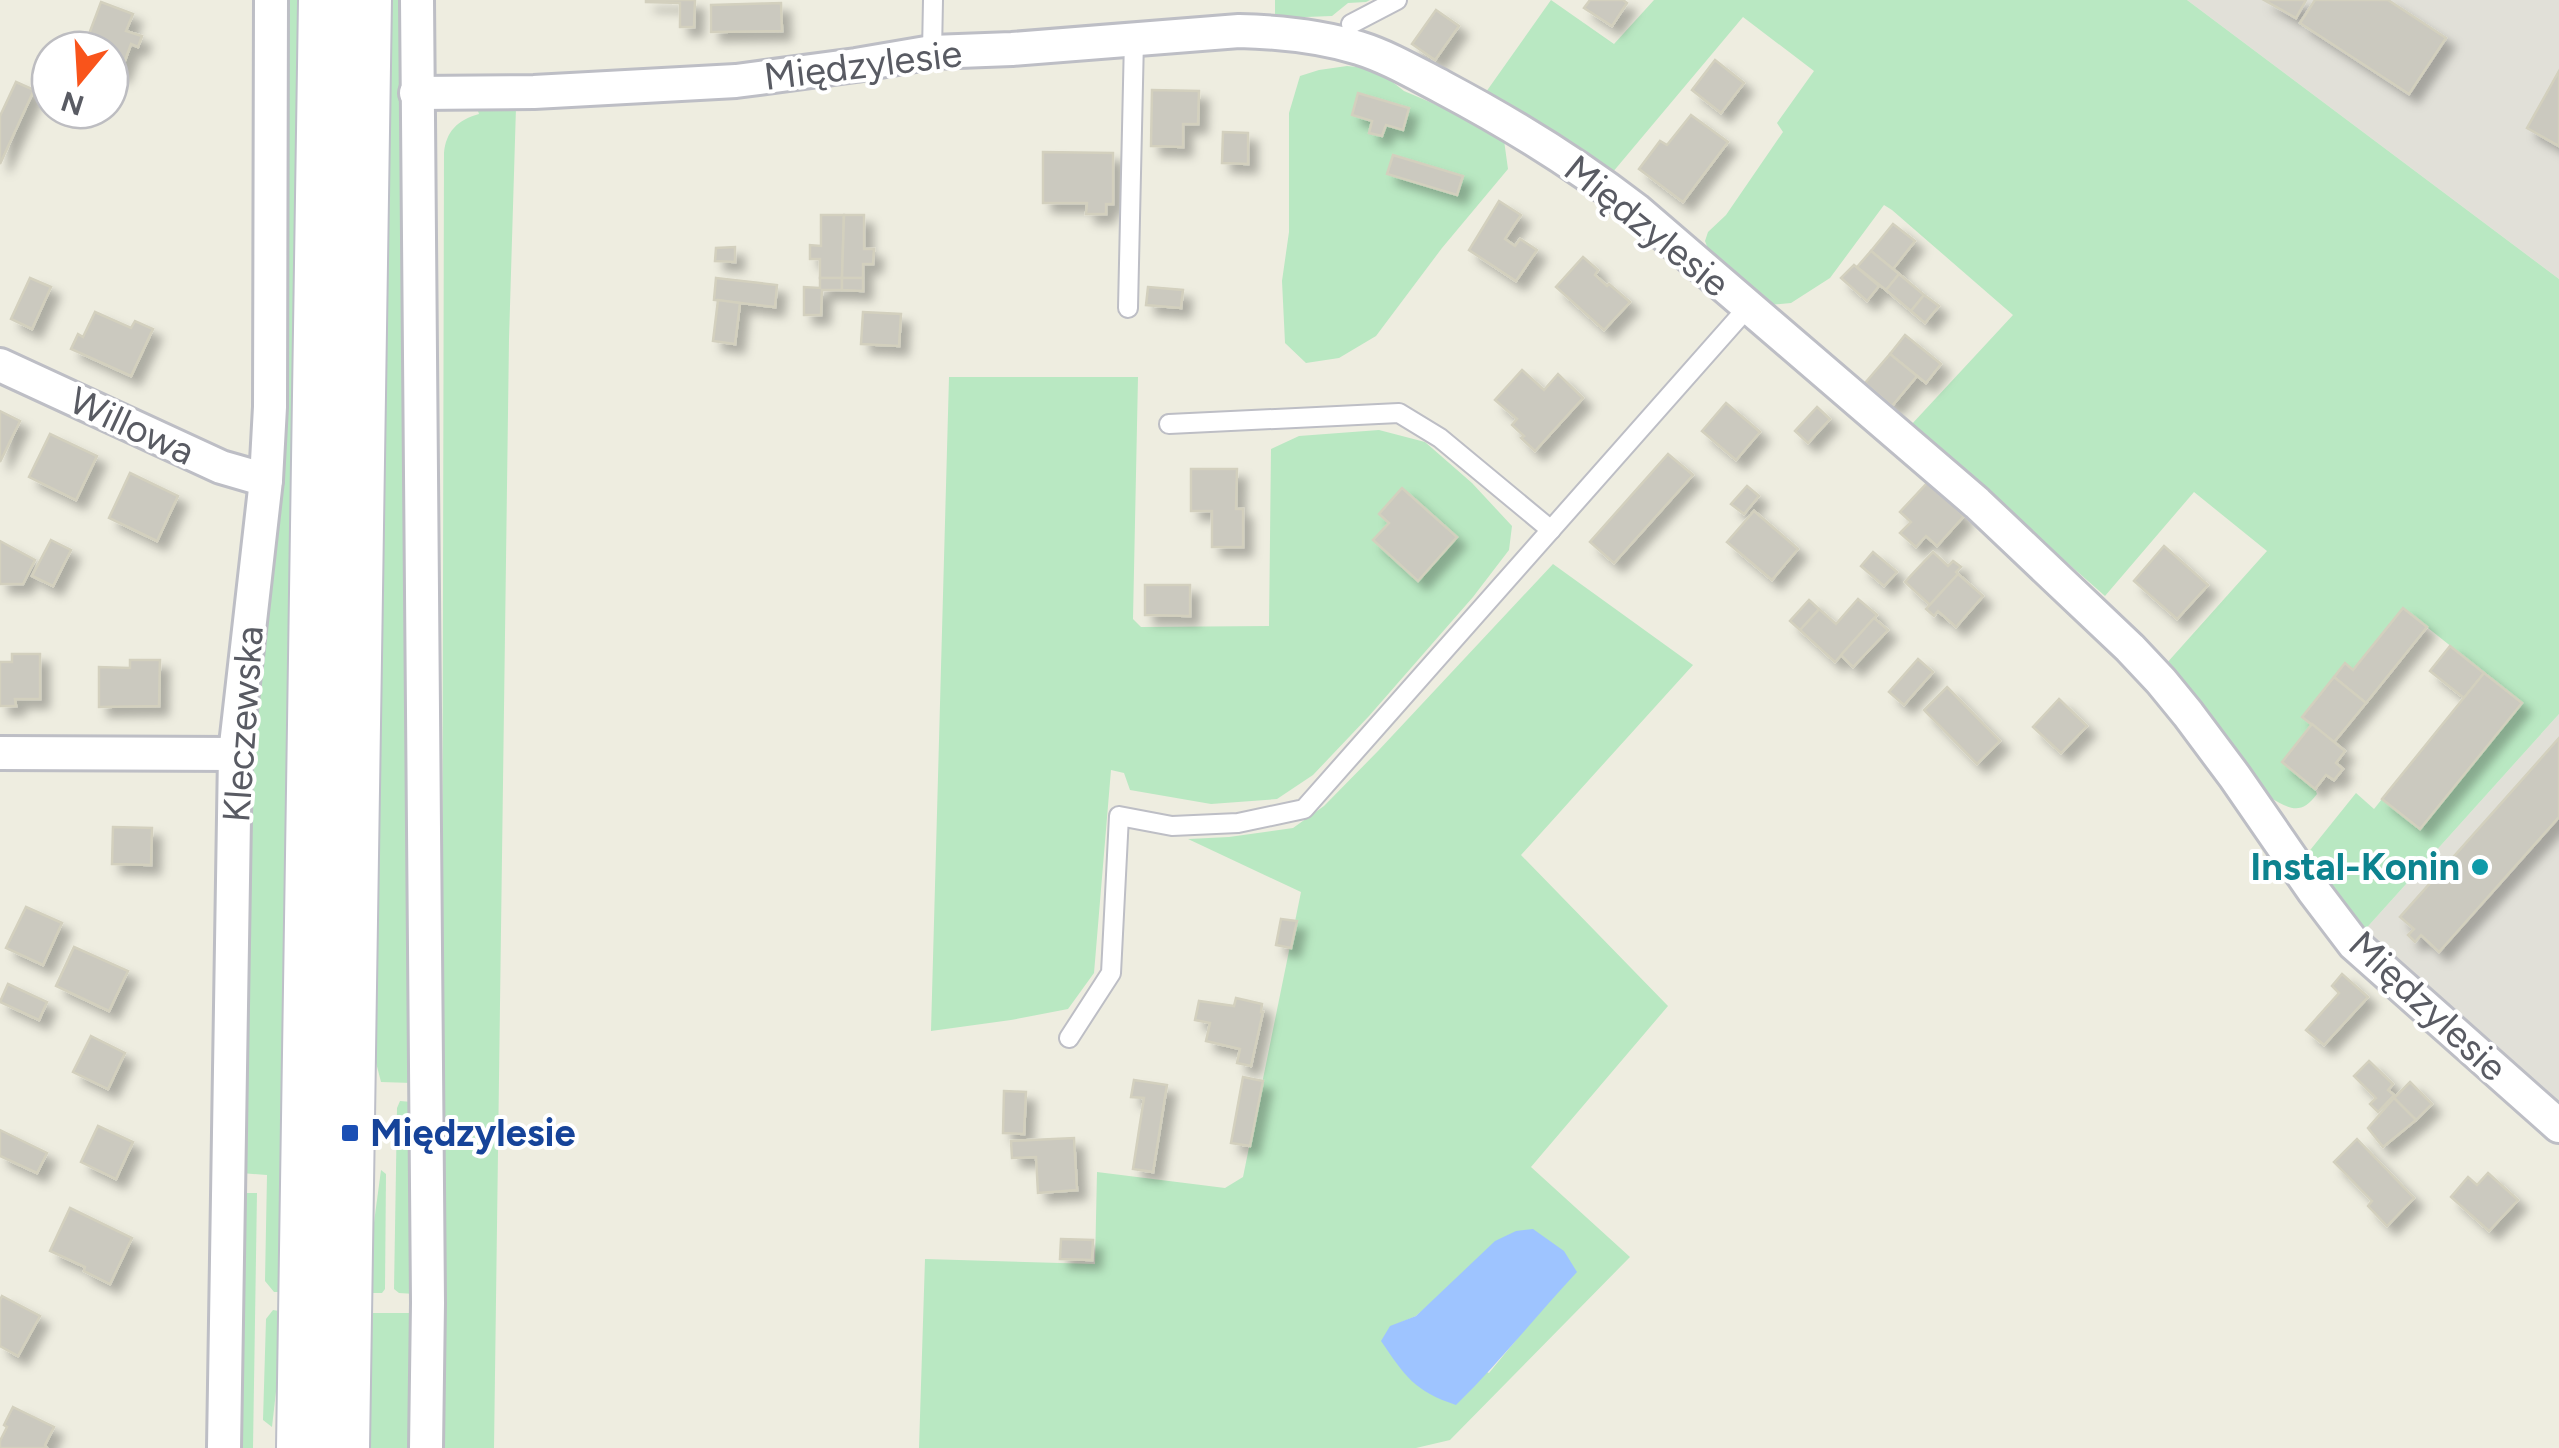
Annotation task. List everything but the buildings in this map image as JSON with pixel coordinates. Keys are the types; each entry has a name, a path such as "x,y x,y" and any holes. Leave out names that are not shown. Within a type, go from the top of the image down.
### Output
{"main road":[{"name":"Kleczewska","path":"301,1448 323,0"},
{"path":"345,1448 366,0"}],"street":[{"name":"Kleczewska","path":"224,1448 235,754 266,480 270,388 271,0"},
{"path":"416,0 428,1303 426,1448"},
{"name":"Międzylesie","path":"416,93 534,92 736,81 932,52 1134,39 1258,32 1348,34 1364,49 1460,97 1564,159 1636,210 1977,503 2162,681 2354,944 2559,1126"},
{"name":"Willowa","path":"0,365 221,468 266,480"},
{"path":"0,753 235,754"}],"lane":[{"path":"932,52 934,0"},
{"path":"1348,34 1361,0"},
{"path":"1348,34 1398,0"},
{"path":"1128,308 1134,39"},
{"path":"1069,1038 1111,973 1119,816 1172,826 1238,824 1304,809 1748,307"},
{"path":"1169,424 1399,413 1440,438 1551,530"}],"shaded area":[{"path":"2187,0 2559,0 2559,279"},
{"path":"2559,714 2559,1111 2362,933"}],"green space":[{"path":"284,0 306,0 286,1292 274,1292 265,1281 267,1175 241,1173 247,784"},
{"path":"384,0 404,0 412,1083 381,1082 373,1051"},
{"path":"1275,0 1370,0 1348,3 1332,16 1280,18 1275,14"},
{"path":"1551,0 1614,44 1654,0 2187,0 2559,279 2559,714 2362,933 2307,854 2356,793 2374,809 2382,799 2421,829 2522,703 2403,608 2353,670 2344,664 2302,716 2312,724 2282,762 2317,794 2300,808 2269,797 2166,664 2267,551 2194,492 2105,596 1911,425 2013,315 1892,210 1884,205 1830,278 1791,303 1769,305 1710,254 1705,241 1708,232 1726,215 1783,132 1777,123 1814,71 1743,17 1607,179 1486,92"},
{"path":"1347,66 1376,69 1404,91 1503,133 1508,169 1376,336 1339,358 1306,363 1285,343 1282,281 1289,232 1289,113 1300,76"},
{"path":"476,105 516,107 509,339 494,1448 441,1448 444,153 454,128 479,114"},
{"path":"949,377 1138,377 1133,619 1141,627 1269,626 1271,449 1299,436 1379,430 1425,442 1472,483 1512,526 1509,550 1473,597 1313,775 1277,799 1211,804 1130,790 1124,773 1111,770 1094,973 1068,1009 931,1031"},
{"path":"1553,564 1693,665 1521,855 1668,1006 1531,1167 1630,1257 1450,1440 1416,1448 919,1448 925,1259 1095,1264 1097,1172 1225,1188 1243,1177 1301,892 1188,839 1293,828 1324,806","holes":["1450,1286 1531,1322 1489,1373 1390,1327 1416,1316"]},
{"path":"400,1101 412,1102 415,1294 394,1289"},
{"path":"381,1170 386,1174 385,1289 382,1293 370,1293 366,1282"},
{"path":"241,1193 257,1193 253,1448 240,1448"},
{"path":"273,1310 285,1312 272,1427 263,1420 266,1319"},
{"path":"363,1313 416,1313 414,1448 361,1448"}],"water":[{"path":"1533,1229 1564,1251 1577,1272 1456,1405 1420,1388 1381,1341 1390,1326 1416,1316 1495,1241 1516,1231"}],"place":[{"name":"Instal-Konin","path":"2480,867"},
{"name":"Międzylesie","path":"350,1133"}]}
